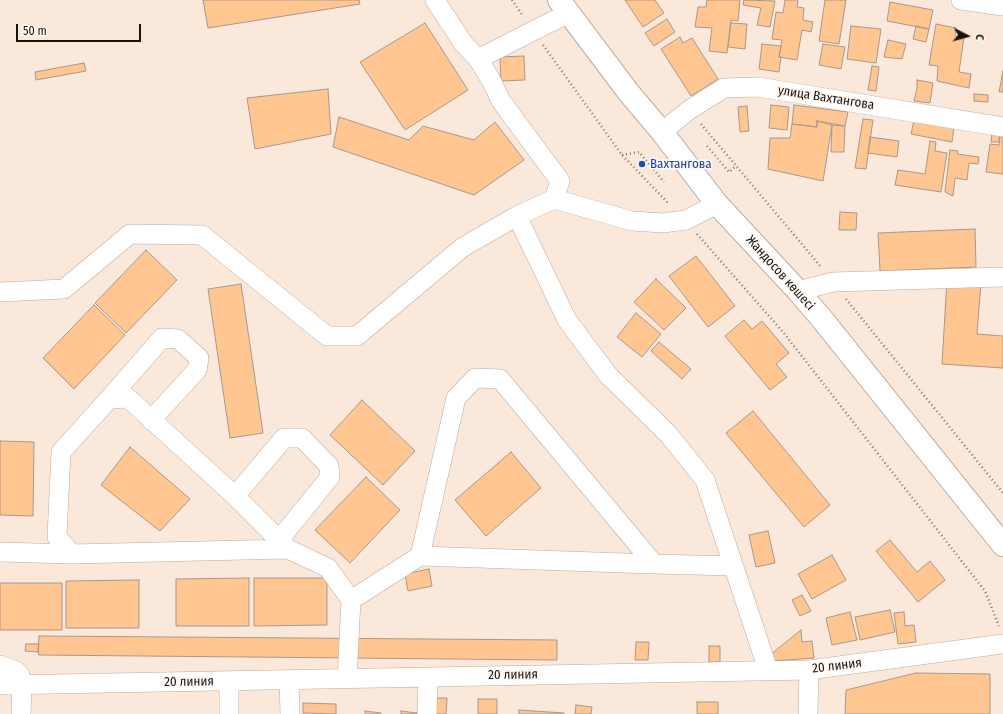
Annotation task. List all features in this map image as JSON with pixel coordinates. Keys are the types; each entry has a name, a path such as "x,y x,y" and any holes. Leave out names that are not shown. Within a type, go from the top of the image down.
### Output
{"main road":[{"name":"Жандосов көшесі","path":"564,7 629,93 662,132 717,204 822,319 1003,545"}],"street":[{"path":"435,0 463,43 478,59 501,100 560,181 554,199"},
{"path":"961,0 1003,6"},
{"path":"478,59 533,31 564,7"},
{"name":"улица Вахтангова","path":"662,132 689,110 724,88 758,86 1003,127"},
{"path":"0,292 64,289 130,234 202,235 327,336 358,336 463,247 517,216 554,199 632,221 663,223 686,220 717,204"},
{"path":"517,216 568,320 608,375 669,435 705,480 768,670"},
{"path":"798,291 833,282 1003,277"},
{"path":"72,554 57,537 62,452 162,338 178,339 199,358 197,370 151,420"},
{"path":"420,556 456,398 475,378 482,378 500,379 654,564"},
{"path":"109,399 128,398 235,496 283,544 328,568 351,600 347,678"},
{"path":"235,496 284,438 302,438 329,466 330,477 283,544"},
{"path":"0,552 72,554 283,544"},
{"path":"351,600 420,556 733,566"},
{"name":"20 линия","path":"0,685 809,670 1002,637"},
{"path":"0,665 16,671 20,675 22,685 21,714"},
{"path":"808,714 809,670"},
{"path":"427,714 428,677"},
{"path":"289,680 290,714"},
{"path":"229,681 229,714"}],"path":[{"path":"512,0 622,155 686,220 783,332 985,591 1002,637"},
{"path":"707,146 729,172 736,166"},
{"path":"622,155 640,152 664,182"}],"building":[{"path":"203,0 359,0 360,4 208,28"},
{"path":"625,0 655,0 664,13 643,27"},
{"path":"707,0 740,0 738,21 731,20 727,53 709,51 712,28 695,27 698,7 706,7"},
{"path":"744,0 775,1 770,27 757,25 761,8 743,5"},
{"path":"785,0 798,0 797,7 804,8 803,20 813,22 811,32 802,30 797,60 779,57 782,40 772,39 776,12 783,13"},
{"path":"825,0 846,0 839,44 819,41"},
{"path":"890,2 933,10 929,29 887,21"},
{"path":"667,19 675,32 654,46 645,33"},
{"path":"425,23 468,90 405,130 360,62"},
{"path":"731,23 747,24 745,49 728,47"},
{"path":"936,24 956,28 955,36 964,37 959,72 971,74 969,88 937,81 938,66 929,65"},
{"path":"851,26 881,29 876,63 847,59"},
{"path":"916,26 929,29 926,42 913,39"},
{"path":"680,37 683,43 692,38 718,79 691,96 661,49"},
{"path":"888,40 906,44 902,59 884,57"},
{"path":"762,44 781,46 779,72 759,69"},
{"path":"823,44 845,47 841,69 819,65"},
{"path":"524,56 525,80 501,81 500,57"},
{"path":"84,63 86,71 36,80 35,72"},
{"path":"872,66 879,67 876,91 868,90"},
{"path":"1003,71 1003,92 999,92"},
{"path":"917,80 933,83 930,103 914,101"},
{"path":"328,89 331,134 255,149 247,98"},
{"path":"974,94 988,95 988,102 974,101"},
{"path":"771,105 789,107 787,130 769,128"},
{"path":"794,105 848,112 845,126 817,121 817,127 792,124"},
{"path":"747,106 749,131 740,132 738,107"},
{"path":"339,117 409,140 423,126 474,140 495,122 524,160 474,195 333,147"},
{"path":"863,119 873,120 866,169 855,168"},
{"path":"914,120 954,127 952,142 911,134"},
{"path":"817,121 832,125 823,181 768,169 770,138 790,138 792,124 817,127"},
{"path":"832,125 845,126 844,152 831,152"},
{"path":"992,133 1000,133 999,142 991,142"},
{"path":"1000,136 1003,137 1003,174 986,172 990,144 999,145"},
{"path":"870,137 899,141 897,157 868,153"},
{"path":"930,141 936,142 935,151 947,153 941,192 895,185 898,170 925,174"},
{"path":"950,150 958,151 957,154 979,157 978,164 969,163 967,180 955,178 953,196 945,192"},
{"path":"840,212 857,213 856,230 839,230"},
{"path":"975,229 976,267 880,271 878,233"},
{"path":"146,250 177,280 126,333 95,303"},
{"path":"696,256 735,306 708,327 669,276"},
{"path":"656,279 686,308 664,330 634,302"},
{"path":"947,280 981,282 977,334 1003,336 1003,368 942,364"},
{"path":"241,284 263,433 230,438 208,289"},
{"path":"94,305 125,335 74,389 43,358"},
{"path":"636,313 661,334 642,357 617,337"},
{"path":"744,320 752,329 762,321 789,353 776,364 787,377 770,390 725,336"},
{"path":"659,342 691,369 682,379 651,351"},
{"path":"362,400 415,451 383,485 330,435"},
{"path":"753,411 830,505 804,527 726,433"},
{"path":"0,441 34,442 33,516 0,515"},
{"path":"130,447 190,499 160,531 101,485"},
{"path":"511,452 541,488 486,536 455,500"},
{"path":"366,477 400,510 350,563 315,530"},
{"path":"768,531 775,563 756,567 749,535"},
{"path":"890,540 917,572 930,561 945,580 918,602 876,551"},
{"path":"832,555 846,580 812,599 798,574"},
{"path":"429,569 432,586 408,591 405,574"},
{"path":"249,578 249,626 176,626 176,579"},
{"path":"254,578 327,578 327,625 254,626"},
{"path":"139,580 139,628 66,628 66,581"},
{"path":"0,583 62,583 62,630 0,630"},
{"path":"802,595 811,611 800,616 792,600"},
{"path":"890,610 895,632 860,640 855,617"},
{"path":"850,612 857,640 832,645 826,618"},
{"path":"904,612 905,626 914,625 916,642 898,644 894,613"},
{"path":"801,630 802,642 812,641 814,658 772,661 770,655"},
{"path":"39,636 557,640 557,660 39,655"},
{"path":"636,642 649,642 648,660 635,660"},
{"path":"26,644 39,644 38,652 25,651"},
{"path":"709,646 720,646 720,662 709,662"},
{"path":"916,673 990,674 990,714 845,714 846,690"},
{"path":"434,698 447,698 446,714 433,714"},
{"path":"478,699 497,699 497,714 478,714"},
{"path":"697,702 718,702 718,714 697,714"},
{"path":"303,703 336,704 336,714 303,713"},
{"path":"576,705 592,707 591,714 575,714"},
{"path":"519,710 564,713 564,714 519,714"},
{"path":"365,711 381,713 381,714 365,714"},
{"path":"401,711 417,713 417,714 401,714"}],"place":[{"name":"Вахтангова","path":"642,164"}]}
